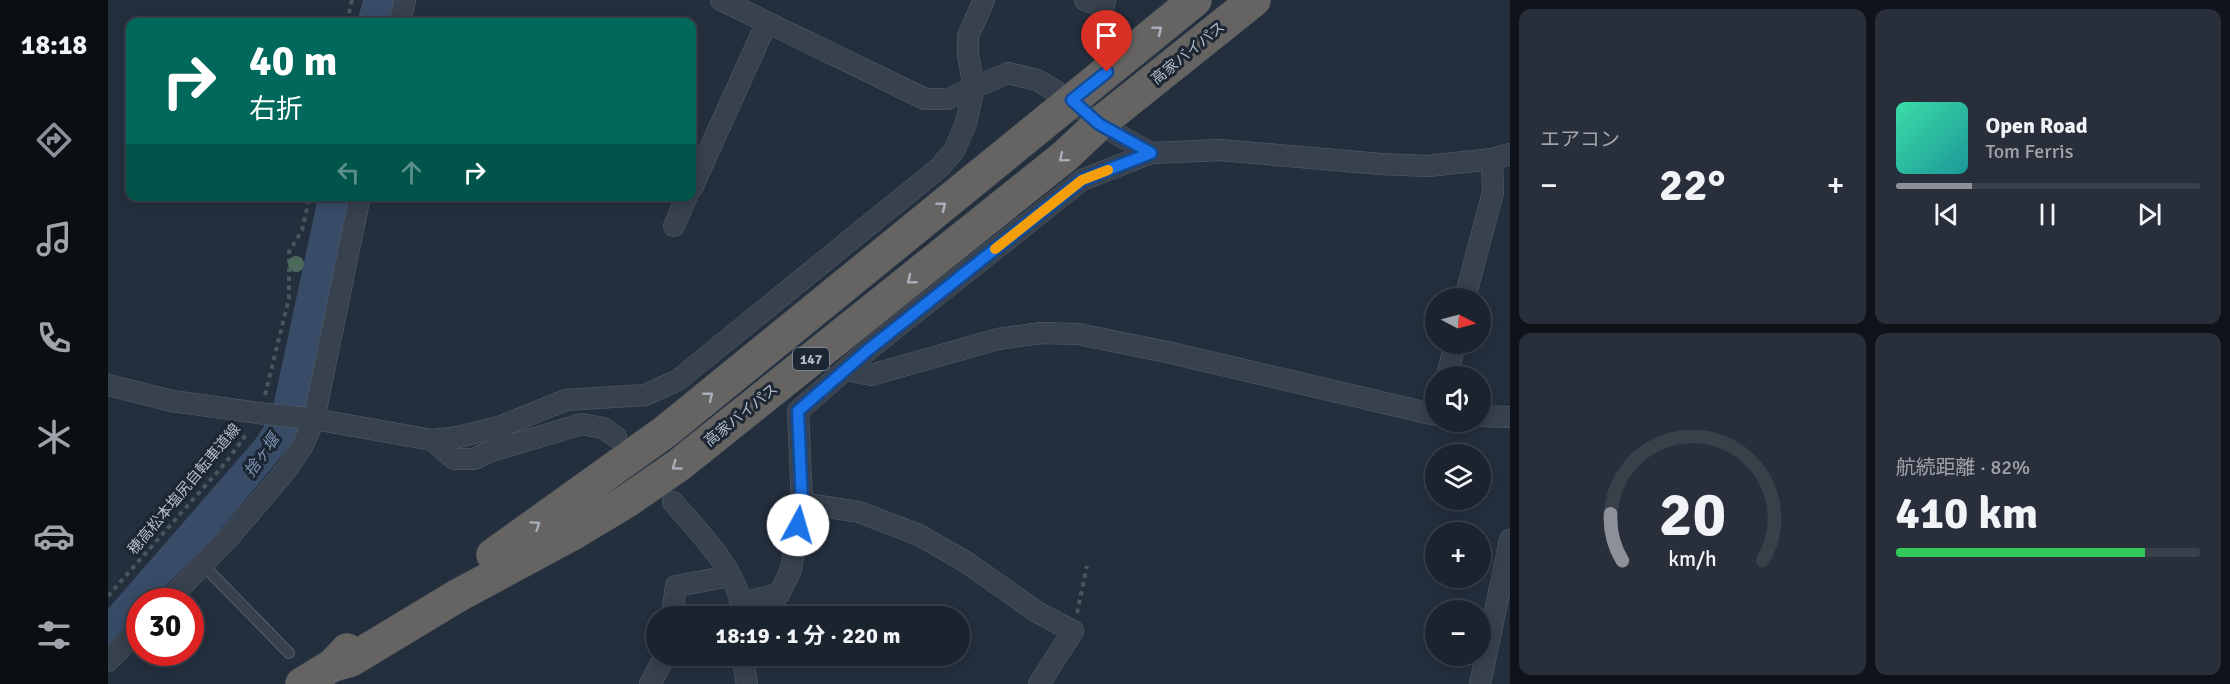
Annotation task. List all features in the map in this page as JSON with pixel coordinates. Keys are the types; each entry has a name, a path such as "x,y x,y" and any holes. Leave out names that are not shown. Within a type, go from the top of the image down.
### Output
{"highway":[{"name":"高家バイパス","path":"302,684 333,665 346,651 557,512 666,431 1195,0"},
{"name":"高家バイパス","path":"333,665 351,660 466,591 572,534 627,501 679,465 1056,164 1099,124 1254,0"}],"street":[{"path":"401,18 405,0"},
{"path":"721,0 925,99 948,99 1008,73 1037,80 1072,100 1099,124 1151,153"},
{"path":"108,385 172,401 310,418 432,440 458,437 499,427 566,400 645,395 678,380 939,168 954,151 966,123 974,87 968,55 968,36 984,0"},
{"path":"1085,0 1104,6 1105,0"},
{"path":"696,179 767,22"},
{"path":"751,606 779,594 791,570 802,503 798,411 868,350 1082,180 1151,153 1220,150 1428,166 1501,157 1468,288"},
{"path":"181,588 231,535 287,469 303,445 359,201"},
{"path":"674,226 685,201"},
{"path":"847,370 871,375 998,339 1041,333 1078,334 1167,352 1425,413"},
{"path":"1491,416 1510,417"},
{"path":"432,440 454,459 474,459 491,451 582,424 603,428 616,438"},
{"path":"673,502 723,561 741,606"},
{"path":"802,503 859,512 919,535 966,562 1037,612 1073,631 1039,684"},
{"path":"1480,684 1510,540"},
{"path":"673,606 676,586 730,576"},
{"path":"108,661 126,643"},
{"path":"650,684 660,666"},
{"path":"744,666 747,684"}],"lane":[{"path":"203,565 289,653"}],"path":[{"path":"348,18 352,0"},
{"name":"穂高松本塩尻自転車道線","path":"108,596 227,461 260,413 289,298 289,252 302,230 309,201"},
{"path":"1073,631 1088,566"}],"water":[{"path":"363,0 399,0 395,18 358,18"},
{"name":"捨ヶ堰","path":"317,201 353,201 306,407 297,435 215,536 164,588 126,588 263,428 274,402"},
{"path":"126,588 126,626 108,645 108,609"}],"slow traffic":[{"path":"995,249 1082,180 1108,170"}],"route":[{"path":"798,525 802,503 798,411 868,350 1082,180 1151,153 1099,124 1072,100 1107,72"}]}
